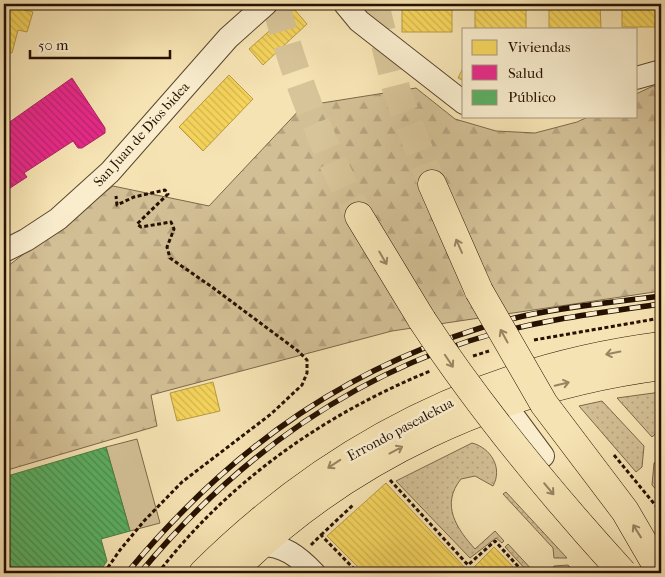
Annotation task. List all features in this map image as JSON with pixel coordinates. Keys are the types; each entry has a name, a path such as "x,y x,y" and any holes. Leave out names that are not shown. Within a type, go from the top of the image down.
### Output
{"main road":[{"path":"432,184 479,290 544,404 624,511 661,573"},
{"path":"359,216 452,366 512,445 623,573"},
{"name":"Errondo pasealekua","path":"203,573 261,519 296,491 333,465 412,420 487,387 538,370 600,355 661,346"},
{"name":"Errondo pasealekua","path":"231,573 260,545 297,515 343,482 388,454 421,437 503,402 546,388 631,369 661,366"}],"street":[{"name":"San Juan de Dios bidea","path":"4,251 26,240 58,219 116,165 228,38 266,4"},
{"path":"345,4 359,21 462,101"},
{"path":"638,77 661,71"},
{"path":"503,402 543,456"},
{"path":"297,515 294,535 298,557"},
{"path":"260,545 280,548 298,557 314,573"}],"path":[{"path":"104,573 144,521 182,482 271,414 302,385 307,373 307,360 298,351 170,258 167,247 174,229 171,222 141,227 137,224 168,194 165,190 134,197 117,205 115,199 118,181 116,165"},
{"path":"388,478 468,565 495,542 524,573"},
{"path":"298,557 321,535 358,573"}],"green space":[{"path":"653,86 661,86 661,291 392,331 151,395 157,426 4,471 4,269 113,186 209,206 303,106 416,88 455,119 496,131 535,133 586,118 638,118 638,93"},
{"path":"661,392 661,429 652,437 617,398"},
{"path":"602,401 644,446 642,467 636,472 579,406"},
{"path":"137,439 160,523 130,531 106,447"},
{"path":"472,443 485,449 490,454 496,466 496,479 493,486 475,476 461,479 452,498 453,516 462,533 475,549 495,531 504,541 502,543 496,538 470,558 396,481"},
{"path":"658,460 661,464 661,495 652,485 654,463"},
{"path":"506,492 567,558 554,558 553,548 503,494"},
{"path":"508,544 535,573 529,573 505,547"},
{"path":"568,565 575,573 549,573 554,566"}],"building: Viviendas":[{"path":"4,4 33,12 27,32 18,30 12,53 4,51"},
{"path":"549,4 600,4 601,28 549,28"},
{"path":"622,4 661,4 661,27 622,27"},
{"path":"475,8 526,8 526,28 475,28"},
{"path":"294,9 307,24 263,65 249,49"},
{"path":"402,9 452,9 452,32 402,32"},
{"path":"462,70 462,80 458,78"},
{"path":"229,75 253,99 203,151 179,127"},
{"path":"213,382 220,411 177,421 170,393"},
{"path":"386,483 468,573 364,573 327,536"},
{"path":"494,547 519,573 468,573"}],"building: Salud":[{"path":"72,78 105,128 105,133 82,148 78,148 73,141 24,173 27,177 4,192 4,126"}],"building: Público":[{"path":"106,447 130,531 101,539 107,561 99,573 4,573 4,477"}],"tunnel":[{"path":"276,4 283,32 311,112 359,216"},
{"path":"375,4 397,92 432,184"}],"railway":[{"path":"127,573 167,527 209,485 253,448 300,414 349,384 401,358 456,336 515,318 569,308 661,296"},
{"path":"140,573 174,534 248,464 288,433 330,405 374,380 421,359 492,334 564,318 661,304"}]}
